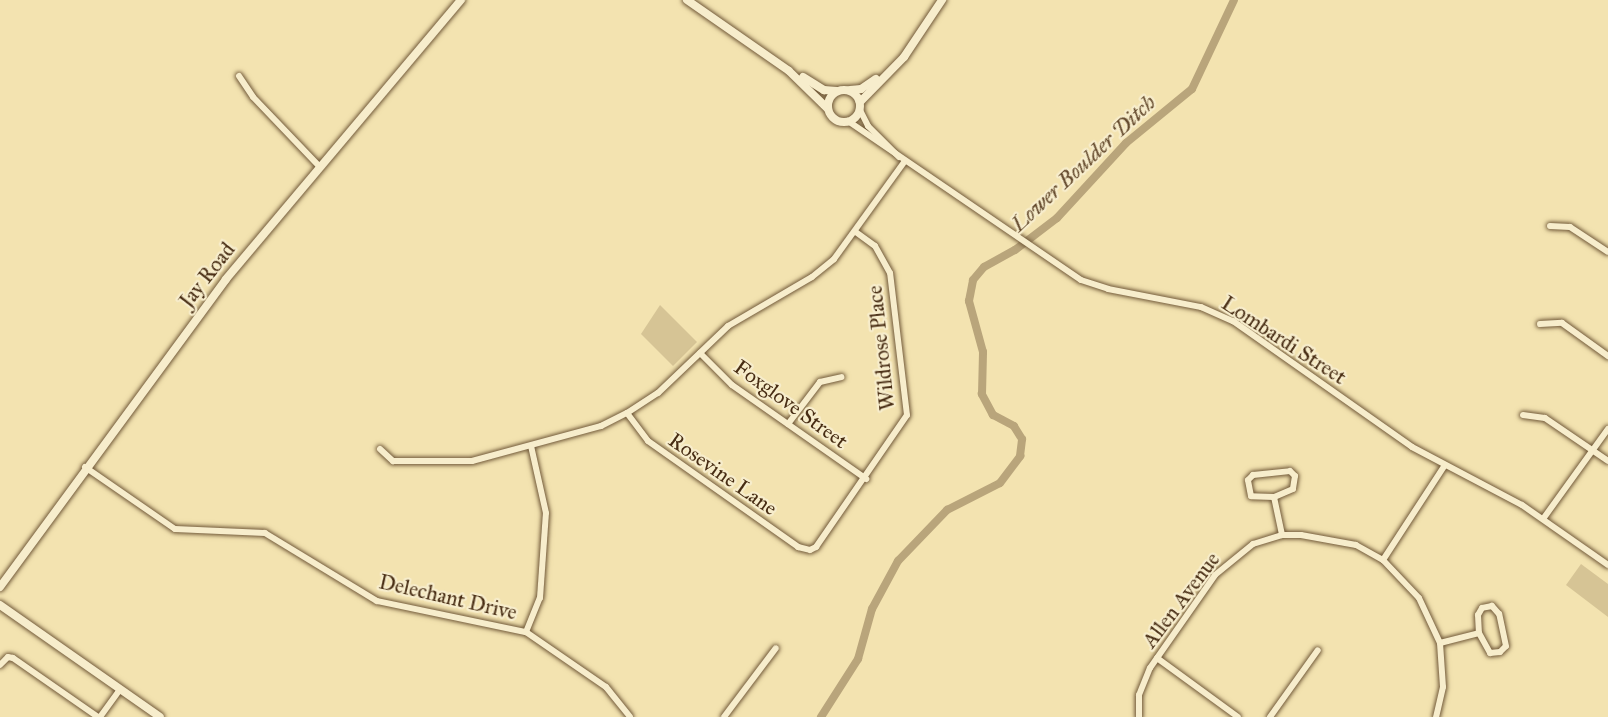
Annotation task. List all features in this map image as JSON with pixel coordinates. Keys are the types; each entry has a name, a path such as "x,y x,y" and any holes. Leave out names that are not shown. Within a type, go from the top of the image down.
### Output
{"street":[{"name":"Jay Road","path":"0,587 85,467 219,288 319,166 461,0"},
{"path":"687,0 789,72 824,90 843,91 867,86 906,50"},
{"path":"789,72 836,119 848,122 894,69 942,0"},
{"path":"239,76 253,97 319,166"},
{"path":"843,91 860,106"},
{"path":"828,109 829,100 843,91"},
{"name":"Lombardi Street","path":"860,106 868,126 902,159"},
{"name":"Lombardi Street","path":"848,122 1033,250 1096,286 1217,313 1412,447 1544,519 1608,565"},
{"path":"380,449 393,461 447,463 472,461 601,426 627,413 658,393 728,326 812,278 834,260 856,232 902,159"},
{"path":"1550,226 1570,227 1608,252"},
{"name":"Wildrose Place","path":"810,550 822,542 900,430 907,415 907,397 890,273 875,246 856,232"},
{"path":"1540,324 1562,323 1608,356"},
{"name":"Foxglove Street","path":"700,353 732,385 866,479"},
{"path":"788,424 820,382 841,377"},
{"name":"Rosevine Lane","path":"627,413 648,441 798,547 810,550"},
{"path":"1523,415 1545,418 1608,461"},
{"path":"1544,519 1608,429"},
{"path":"526,632 540,598 546,513 531,446"},
{"path":"1383,560 1445,465"},
{"name":"Delechant Drive","path":"85,467 175,529 265,533 377,601 526,632 606,687 630,717"},
{"path":"1290,471 1295,476 1293,489 1274,497 1251,496 1248,480 1253,475 1290,471"},
{"path":"1274,497 1282,535"},
{"name":"Allen Avenue","path":"1139,717 1139,695 1157,658 1227,563 1253,544 1282,535 1336,540 1356,545 1383,560 1419,598 1440,643"},
{"path":"0,605 160,717"},
{"path":"1492,606 1499,614 1506,646 1500,652 1490,653 1479,633 1478,615 1482,608 1492,606"},
{"path":"1436,717 1443,687 1440,643 1479,633"},
{"path":"724,717 776,648"},
{"path":"1270,717 1318,650"},
{"path":"0,665 8,657 13,658 99,717 120,688"},
{"path":"1157,658 1238,717"}],"shaded area":[{"path":"660,305 697,342 673,366 641,334"},
{"path":"1581,564 1608,584 1608,617 1566,585"}],"waterway":[{"name":"Lower Boulder Ditch","path":"821,717 858,659 872,609 898,561 947,510 1000,483 1020,456 1022,439 1014,426 993,415 982,394 983,352 969,301 973,280 984,267 1015,250 1057,218 1126,143 1192,89 1234,0"}]}
